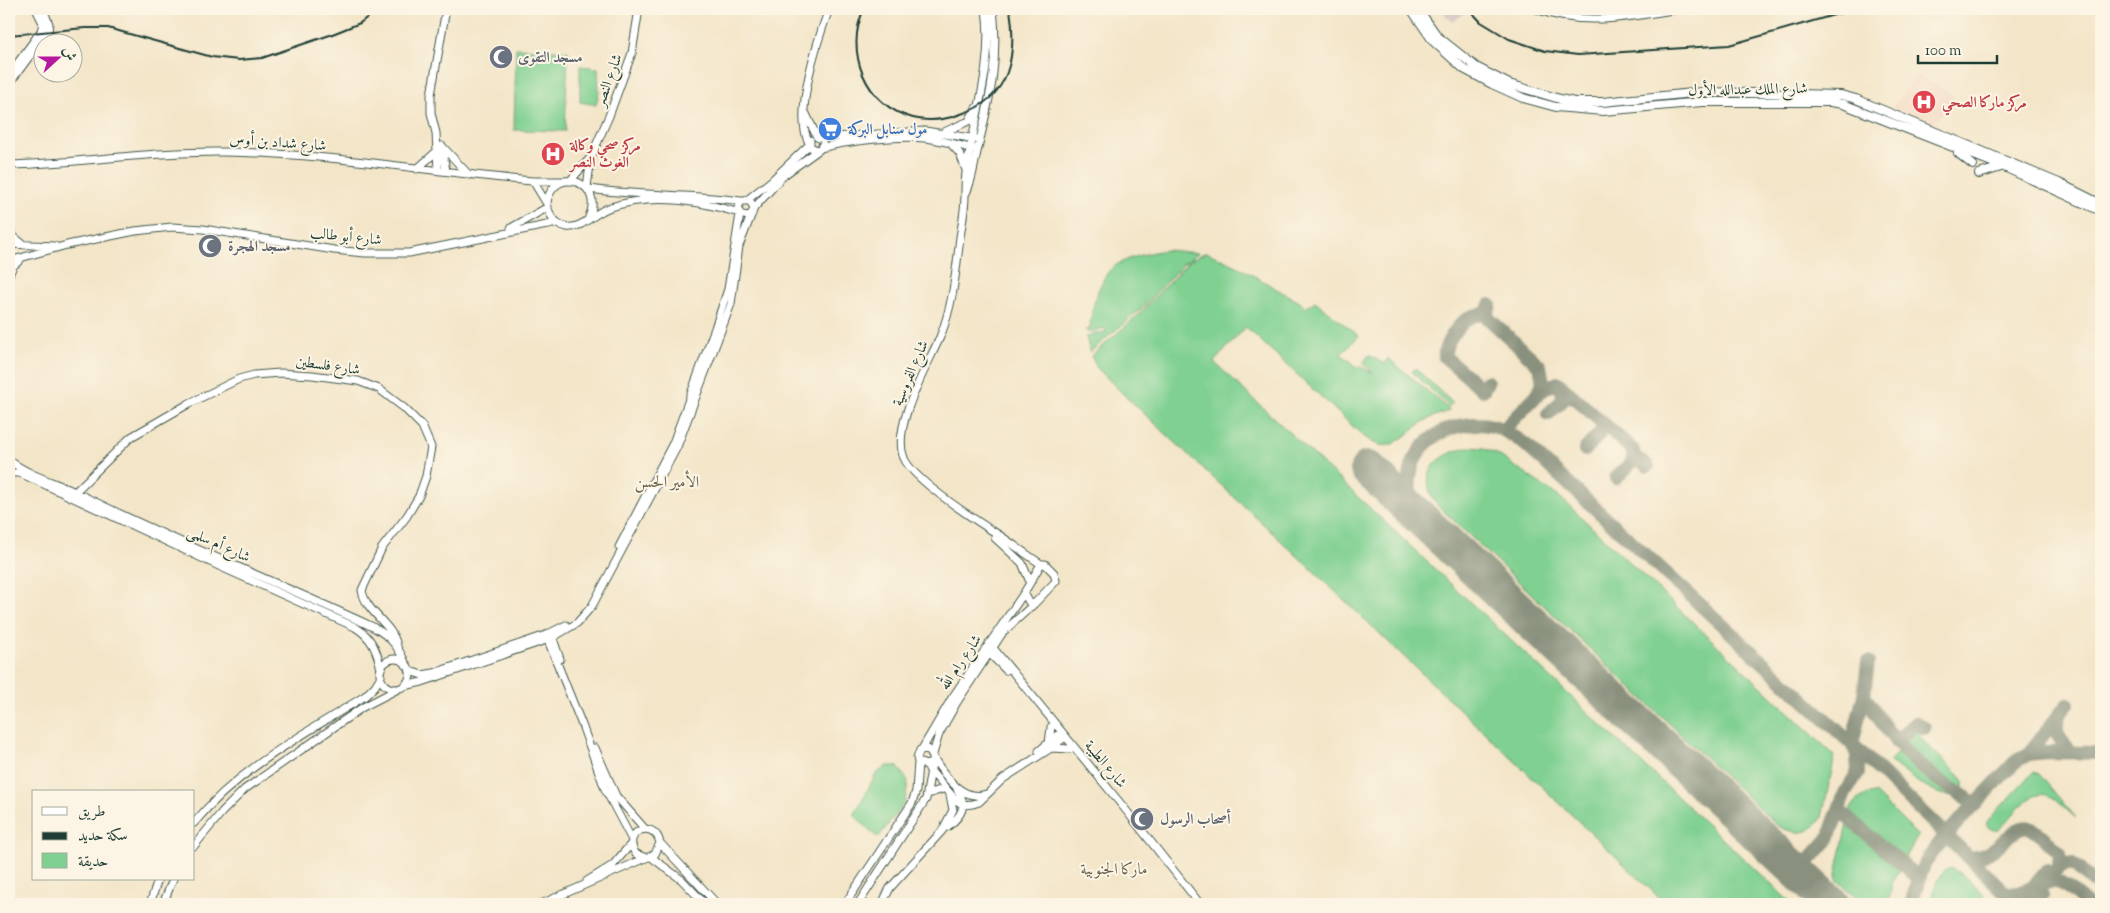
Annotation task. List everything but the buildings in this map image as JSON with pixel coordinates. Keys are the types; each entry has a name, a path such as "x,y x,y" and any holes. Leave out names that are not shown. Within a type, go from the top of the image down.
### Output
{"main road":[{"name":"شارع الملك عبدالله الأول","path":"1410,9 1432,41 1464,69 1492,84 1536,102 1589,111 1702,102 1830,102 1849,106 1948,147 1980,155 2059,183 2101,204"},
{"name":"شارع الملك عبدالله الأول","path":"1418,9 1438,37 1476,67 1509,84 1546,96 1589,103 1703,92 1840,95 1856,99 2101,211"},
{"path":"1948,147 1973,165"},
{"path":"1979,174 2002,166"}],"street":[{"path":"9,76 41,31 43,23 36,9"},
{"path":"9,84 48,31 49,24 42,9"},
{"path":"446,9 431,95 431,113 446,171"},
{"name":"شارع النصر","path":"588,188 591,157 628,68 639,9"},
{"path":"829,9 811,68 805,111 804,131 813,150 852,139 916,131 977,139"},
{"name":"شارع الفروسية","path":"977,139 989,38 986,9"},
{"name":"شارع الفروسية","path":"993,9 996,63 990,97 966,172 965,196 953,290 947,318 912,396 901,444 904,460 915,473 983,525 1041,564"},
{"path":"1536,9 1564,17 1594,20 1642,16 1678,9"},
{"path":"941,133 969,121 982,96 990,97"},
{"path":"532,181 551,216 557,223 566,226 574,227 580,225 590,217 616,205 650,200 705,202 745,216 753,211 784,175 819,149 823,142 818,137 805,111"},
{"path":"381,673 383,683 388,687 401,687 422,682 539,643 573,621 587,606 673,444 728,289 740,213 738,206 771,181 809,144 813,137 852,139 916,138 974,149"},
{"path":"952,144 960,154 966,172"},
{"path":"417,169 440,148"},
{"path":"438,170 440,148"},
{"path":"440,148 470,175"},
{"name":"شارع الفروسية","path":"965,196 968,189 974,149"},
{"name":"شارع شداد بن أوس","path":"9,166 187,153 226,152 438,170 532,181 569,181"},
{"name":"شارع النصر","path":"569,181 591,157"},
{"path":"195,822 220,794 245,773 365,696 375,686 385,664 391,660 401,661 418,674 430,674 564,632 584,616 592,606 677,447 731,304 739,246 753,211 752,202 707,197 630,195 588,188 579,182 569,181 559,184 553,189 547,206"},
{"path":"588,188 594,203 590,217"},
{"name":"شارع أبو طالب","path":"502,233 522,223 547,206"},
{"name":"شارع أبو طالب","path":"9,261 68,245 135,231 181,226 334,250 402,254 557,223"},
{"path":"9,234 24,245"},
{"name":"شارع أبو طالب","path":"9,244 68,245"},
{"path":"9,249 9,261"},
{"path":"9,275 13,266 23,257"},
{"name":"شارع فلسطين","path":"75,495 122,445 137,433 197,398 239,379 268,374 312,375 358,381 379,389 417,420 426,433 431,447 426,476 419,496 408,516 382,548 362,590 364,598 390,632 397,646"},
{"name":"شارع أم سلمى","path":"9,460 21,469 221,567 355,627 371,640 376,651 381,673"},
{"name":"شارع أم سلمى","path":"9,473 20,473 75,495 382,632 397,646 408,668"},
{"name":"شارع الفروسية","path":"983,525 1019,560 1026,570 1030,582"},
{"name":"شارع رام الله","path":"858,904 923,806 928,794 931,762 939,734 989,648 1041,564 1045,564 1052,570 1056,581 1034,604 1008,626 989,648 952,698 918,754 918,762"},
{"path":"1024,593 1027,600 1034,604"},
{"path":"555,654 564,632"},
{"path":"549,636 605,789 632,842 636,854 648,857 682,880 705,904"},
{"path":"539,643 555,654 609,785 616,796 645,829 655,833 660,843 717,904"},
{"name":"شارع الطيبة","path":"989,648 1195,904"},
{"name":"شارع الطيبة","path":"989,648 1061,736 1126,809 1200,904"},
{"path":"195,845 216,818 245,789 364,707 401,687 408,681 408,668"},
{"path":"1050,745 1051,727"},
{"path":"963,805 979,802 1003,779 1061,736"},
{"path":"1050,745 1070,749"},
{"path":"882,904 890,888 942,831 956,821 962,810 962,796 950,788 931,762 928,749 922,749"},
{"path":"845,904 912,803 916,791 918,762 931,762"},
{"path":"931,762 950,788 953,810 942,831"},
{"path":"928,794 950,788 970,795 980,796 989,793"},
{"path":"581,886 613,865 632,842 637,832 645,829"},
{"path":"541,904 648,857 657,851 660,843"},
{"path":"150,904 158,880"},
{"path":"163,904 173,880"}],"shaded area":[{"path":"1440,9 1470,9 1452,22"},
{"name":"مركز ماركا الصحي","path":"1917,75 1955,96 1933,125 1892,107"}],"green space":[{"path":"516,48 568,51 565,131 514,130"},
{"path":"580,66 598,68 599,92 596,105 580,102"},
{"path":"1166,250 1198,253 1184,263 1142,308 1090,352 1086,337 1095,333 1106,332 1105,328 1089,332 1085,330 1090,329 1095,299 1101,283 1109,271 1127,260 1144,254"},
{"path":"1206,252 1237,266 1301,303 1306,308 1315,301 1359,336 1341,354 1354,364 1355,369 1359,366 1373,373 1363,363 1369,355 1385,364 1388,358 1448,408 1449,411 1426,420 1394,443 1388,445 1375,444 1360,433 1246,327 1214,362 1792,904 1666,904 1097,368 1091,356 1137,316 1189,261"},
{"path":"1415,368 1453,403 1449,406 1414,374 1412,372"},
{"path":"1468,447 1483,448 1497,454 1562,499 1835,756 1822,817 1813,828 1808,831 1797,832 1778,826 1437,505 1428,484 1429,475 1433,467 1447,455"},
{"path":"1915,730 1920,734 1920,738 1960,776 1964,781 1964,786 1957,791 1947,788 1932,778 1904,753 1900,748"},
{"path":"1897,753 1951,795 1944,795 1927,788 1889,761"},
{"path":"887,766 897,766 908,781 905,802 878,838 854,815 876,774"},
{"path":"2034,772 2039,774 2076,818 2055,799 2047,795 2039,795 2024,803 1998,830 1990,828 1986,824 1989,819"},
{"path":"1875,793 1918,836 1893,880 1888,904 1863,904 1837,880 1836,874 1850,810 1860,798"},
{"path":"1950,868 1962,874 1993,904 1930,904 1939,878"}],"taxiway":[{"path":"1490,305 1487,313 1488,318 1540,366 1543,382 1539,393 1503,430"},
{"path":"1487,382 1483,390 1445,357 1445,352 1452,336 1468,318 1482,314 1488,318"},
{"path":"1539,393 1547,387 1558,383 1633,450 1633,461 1616,478"},
{"path":"1548,414 1562,401 1563,393 1558,383"},
{"path":"1585,450 1600,433 1603,424"},
{"path":"1421,520 1410,495 1410,479 1413,465 1427,442 1451,428 1465,425 1493,426 1510,434 1526,445 1852,744 2017,904"},
{"path":"1633,461 1638,459 1648,466"},
{"path":"1798,873 1828,839 1845,793 1858,772 1857,754 1852,744 1864,695 1868,662"},
{"path":"1864,695 1888,731 1913,759 1939,780 1976,804"},
{"path":"2028,754 2068,704"},
{"path":"2059,716 2057,732 2064,744 2072,752"},
{"path":"1896,742 1916,723 1924,728"},
{"path":"1911,904 1924,864 1945,836 2015,762 2028,754 2046,752 2101,753"},
{"path":"1840,811 1918,878"},
{"path":"1970,857 1979,857 1987,853 2023,828 2033,829 2060,853 2059,866 2046,883 2055,880 2067,887 2087,904"},
{"path":"2059,866 2072,863 2101,888"},
{"path":"2005,893 2021,892 2030,888 2047,870"},
{"path":"2015,902 2031,902 2042,895 2037,904"}],"runway":[{"path":"1368,469 1832,904"}],"railway":[{"path":"9,35 85,28 108,28 212,57 239,60 262,58 330,35 360,23 378,9"},
{"path":"864,9 858,25 856,42 858,59 863,75 871,89 882,102 896,112 913,118 931,120 955,116 978,107 991,97 1000,86 1007,73 1011,58 1012,26 1010,9"},
{"path":"1469,9 1481,22 1509,39 1545,51 1578,55 1729,45 1855,9"}],"place":[{"name":"مسجد التقوى","path":"501,57"},
{"name":"مركز ماركا الصحي","path":"1924,102"},
{"name":"مول سنابل البركة","path":"830,129"},
{"name":"مركز صحي وكالة الغوث النصر","path":"553,154"},
{"name":"مسجد الهجرة","path":"210,246"},
{"name":"أصحاب الرسول","path":"1142,819"}],"district":[{"name":"الأمير الحسن","path":"667,481"},
{"name":"ماركا الجنوبية","path":"1114,868"}]}
